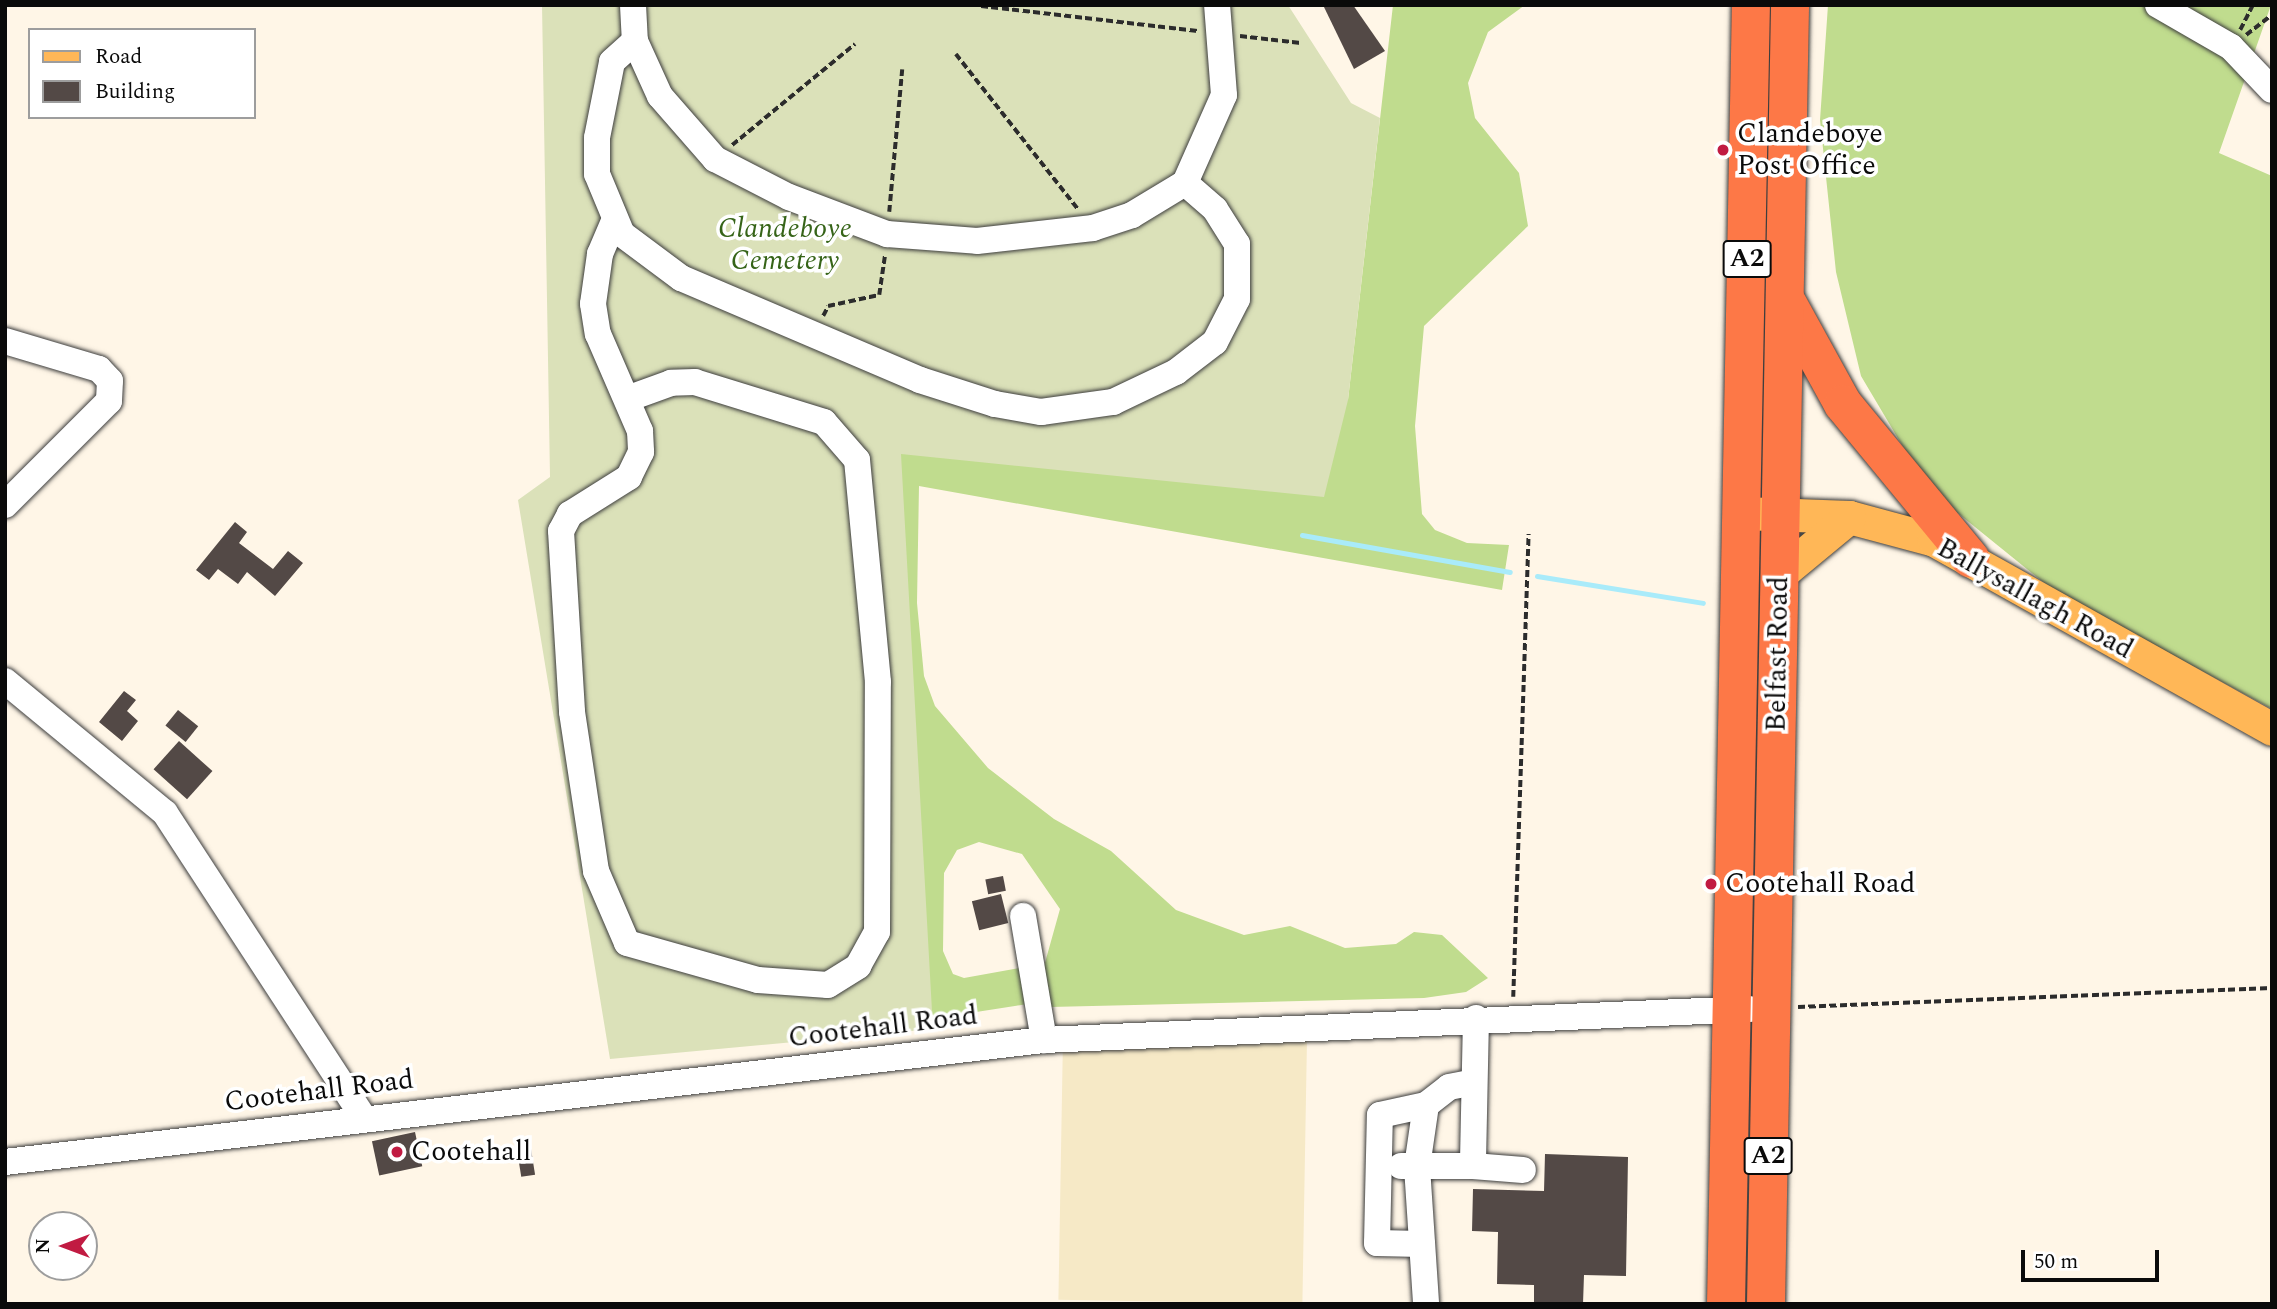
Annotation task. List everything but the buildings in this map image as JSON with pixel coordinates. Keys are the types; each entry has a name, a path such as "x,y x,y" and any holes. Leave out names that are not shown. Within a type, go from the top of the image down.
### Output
{"highway":[{"name":"Belfast Road","path":"1726,1304 1751,5"},
{"name":"Belfast Road","path":"1766,1304 1790,5"},
{"path":"1784,296 1843,404 1970,558"}],"main road":[{"name":"Ballysallagh Road","path":"1742,513 1780,511 1849,517 1934,540 2272,729"},
{"path":"1779,575 1849,517"}],"street":[{"path":"634,5 635,41 678,123 715,159 789,197 887,234 977,241 1093,228 1132,215 1185,184 1224,95 1224,34 1217,5"},
{"path":"2158,5 2231,47 2272,90"},
{"path":"635,41 612,62 601,97 597,174 614,221 643,255 681,278 920,380 995,404 1079,410 1113,402 1176,372 1214,342 1232,314 1241,272 1237,244 1215,209 1185,184"},
{"path":"614,221 600,254 593,304 602,347 640,431 636,467 570,513 561,531 572,712 596,871 627,943 758,980 828,985 858,966 877,932 878,682 857,460 824,422 695,382 671,383 627,399"},
{"path":"5,341 99,369 110,381 109,401 5,505"},
{"path":"5,681 165,813 363,1117"},
{"path":"1023,916 1044,1040"},
{"name":"Cootehall Road","path":"5,1162 363,1117 1044,1040 1512,1016 1772,1007"},
{"path":"1473,1166 1476,1018"},
{"path":"1422,1244 1377,1243 1380,1115 1426,1105 1449,1087 1474,1082"},
{"path":"1426,1105 1417,1167 1426,1304"},
{"path":"1379,1166 1473,1166 1523,1170"}],"path":[{"path":"981,6 1301,43"},
{"path":"2231,47 2272,15"},
{"path":"715,159 855,44"},
{"path":"956,54 1093,228"},
{"path":"1512,1016 1528,534"},
{"path":"1772,1007 2272,988"}],"shaded area":[{"path":"1063,1035 1307,1039 1302,1304 1058,1300"}],"green space":[{"name":"Clandeboye Cemetery","path":"542,5 1288,5 1351,103 1380,118 1348,400 1324,497 901,454 933,1029 610,1059 518,500 550,477"},
{"path":"1393,5 1525,5 1488,32 1468,83 1475,118 1519,173 1528,226 1424,326 1415,426 1422,514 1435,530 1467,543 1509,545 1502,590 919,486 917,603 924,676 935,706 988,768 1054,819 1111,851 1176,910 1244,935 1290,926 1345,948 1396,944 1414,932 1442,935 1488,978 1466,992 1424,998 1050,1007 1041,977 1060,909 1022,854 979,842 957,850 944,873 943,951 953,974 964,978 1020,968 1028,1004 899,1024 619,249 1348,400"},
{"path":"1828,5 2271,5 2219,153 2272,176 2272,709 2053,590 1928,489 1861,376 1836,272 1820,120"}],"waterway":[{"path":"1302,535 1510,572"},
{"path":"1537,576 1703,603"}],"place":[{"name":"Clandeboye Post Office","path":"1723,150"},
{"name":"Cootehall Road","path":"1711,884"},
{"name":"Cootehall","path":"397,1152"}]}
